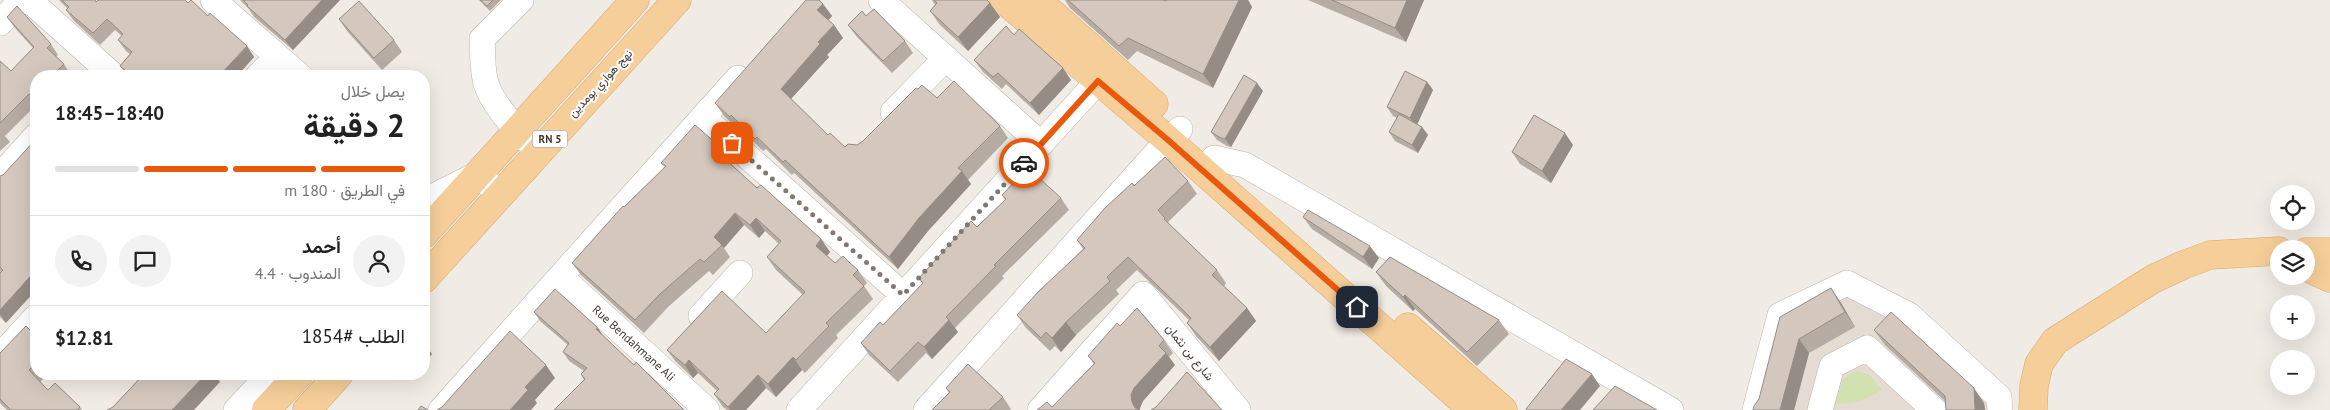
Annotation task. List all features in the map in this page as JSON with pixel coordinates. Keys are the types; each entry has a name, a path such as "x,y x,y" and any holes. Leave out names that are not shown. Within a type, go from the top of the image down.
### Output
{"main road":[{"name":"RN 5","path":"430,227 635,0"},
{"name":"نهج هواري بومدين","path":"430,272 538,151 677,0"},
{"path":"1004,0 1098,81 1174,134 1214,158 1503,410"},
{"path":"1037,0 1174,134 1473,410"},
{"path":"2033,410 2034,386 2039,364 2055,341 2152,279 2183,265 2210,255 2270,252"},
{"path":"2315,252 2330,252"},
{"path":"2315,271 2330,278"},
{"path":"266,410 293,380"},
{"path":"307,410 334,380"}],"street":[{"path":"0,23 21,0"},
{"path":"29,0 100,70"},
{"path":"213,0 293,70"},
{"path":"521,0 482,39 485,81 502,113 538,151"},
{"path":"881,0 1041,144"},
{"path":"264,70 277,57"},
{"path":"876,130 946,58"},
{"path":"441,410 756,59"},
{"path":"799,410 1098,81"},
{"path":"703,117 903,295"},
{"path":"926,410 1174,134"},
{"path":"0,176 30,143"},
{"path":"1214,158 1245,164 1671,410"},
{"path":"430,194 476,175 501,193"},
{"path":"669,349 740,273"},
{"name":"Rue Bendahmane Ali","path":"561,277 669,349 707,410"},
{"path":"1755,410 1780,315 1847,284 1909,315 1999,397 2000,410"},
{"name":"شارع بن نثمان","path":"1040,410 1143,294 1191,369 1238,410"},
{"path":"0,356 30,323"},
{"path":"1820,410 1832,366 1867,348 1934,410"},
{"path":"236,410 264,380"}],"shaded area":[{"path":"1847,283 2000,410 1755,410"}],"green space":[{"path":"1857,371 1868,374 1882,389 1860,401 1835,403 1843,379"}],"building":[{"path":"62,0 95,0 96,2 98,0 185,0 188,3 191,0 208,16 210,13 247,46 225,70 125,70 120,66 132,52 118,40 123,34 107,19 93,33 66,10 69,7"},
{"path":"243,0 322,0 285,40 247,6"},
{"path":"480,0 493,0 487,6"},
{"path":"806,0 819,0 823,4 817,10 834,25 781,89 828,135 830,133 845,147 848,144 857,145 863,141 916,88 918,89 922,85 937,98 954,81 1000,126 958,168 962,171 919,218 889,257 785,160 783,162 757,137 755,139 731,115 730,117 715,103"},
{"path":"934,0 987,0 990,3 958,37 930,11 937,3"},
{"path":"1068,0 1239,0 1203,74 1128,38 1119,46"},
{"path":"1332,0 1407,0 1395,28"},
{"path":"359,1 394,40 374,58 339,19"},
{"path":"17,6 51,44 47,48 64,64 58,70 30,70 30,95 0,123 0,61 11,71 34,47 7,17"},
{"path":"874,9 905,41 883,61 848,25 862,11 866,16"},
{"path":"1006,26 1014,35 1019,29 1063,68 1030,103 998,73 993,77 974,60"},
{"path":"1405,71 1427,82 1410,118 1387,107"},
{"path":"1244,75 1257,83 1225,139 1221,138 1211,132"},
{"path":"1399,114 1422,127 1412,145 1389,132"},
{"path":"1534,115 1565,133 1542,171 1512,152"},
{"path":"695,125 718,145 714,149 757,188 761,185 821,239 816,246 835,263 843,256 858,270 853,275 864,286 826,323 829,326 796,360 793,357 768,384 758,375 728,407 714,394 719,389 689,360 685,365 667,350 722,291 766,333 805,292 767,257 781,241 756,218 750,225 735,213 714,237 722,245 704,262 700,259 660,294 635,320 572,263 623,206 666,166 661,163"},
{"path":"30,146 30,277 0,310 0,273 3,270 0,267 0,176"},
{"path":"1165,157 1188,181 1158,210 1164,219 1217,270 1212,275 1247,308 1210,347 1187,323 1191,318 1128,257 1107,277 1110,281 1066,322 1052,338 1046,332 1041,338 1017,315 1039,291 1085,248 1077,240 1105,208 1132,183 1134,186"},
{"path":"1019,177 1029,187 1038,177 1061,198 994,265 996,266 946,317 949,320 924,347 918,342 890,371 861,343 880,322 883,325 923,283 919,278 971,221 977,227 1006,199 1002,195"},
{"path":"1308,210 1370,246 1363,257 1303,217"},
{"path":"1390,257 1499,320 1467,352 1405,295 1403,297 1376,272"},
{"path":"1831,288 1845,312 1799,339 1780,410 1753,410 1759,399 1780,317"},
{"path":"555,289 598,328 596,329 634,365 636,362 684,410 554,410 585,379 581,374 587,368 563,352 569,343 534,312"},
{"path":"1137,308 1164,340 1159,346 1166,353 1134,388 1131,395 1132,402 1135,408 1140,410 1037,410 1047,402 1052,407 1095,363 1088,356 1117,323 1120,326"},
{"path":"1891,312 1974,388 1975,410 1946,410 1945,396 1874,330"},
{"path":"26,326 30,330 30,380 38,380 48,390 55,383 80,407 77,410 11,410 0,399 0,353"},
{"path":"510,331 546,365 525,387 528,390 510,410 437,410 442,407"},
{"path":"1566,359 1592,374 1561,410 1527,410 1526,409"},
{"path":"968,364 1003,397 989,410 932,410 950,392 946,388"},
{"path":"1187,372 1222,410 1151,410 1156,407"},
{"path":"138,380 200,380 172,410 107,410 113,407"},
{"path":"1615,386 1657,410 1593,410"},
{"path":"421,406 428,410 418,410"}],"way so far":[{"path":"732,143 903,295 1024,163"}],"route":[{"path":"1024,163 1098,81 1168,140 1357,307"}]}
